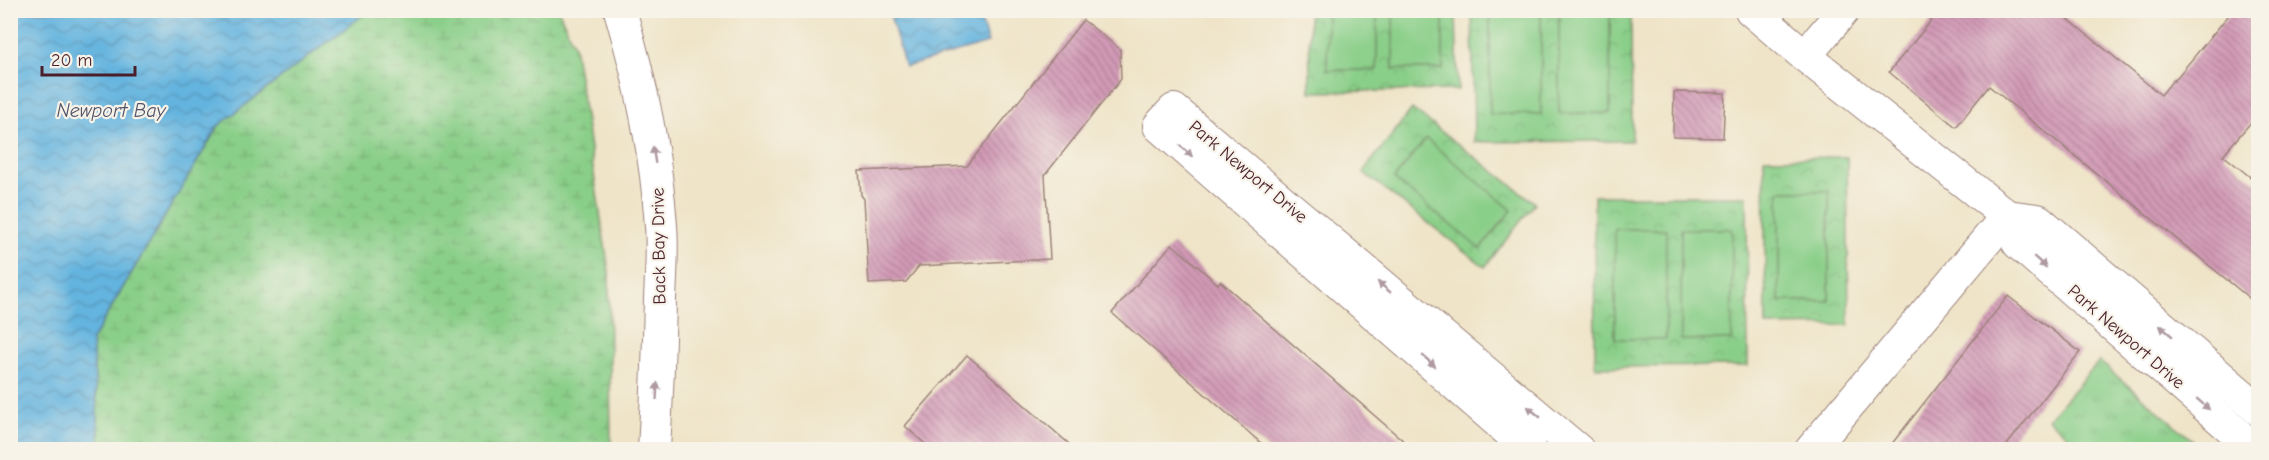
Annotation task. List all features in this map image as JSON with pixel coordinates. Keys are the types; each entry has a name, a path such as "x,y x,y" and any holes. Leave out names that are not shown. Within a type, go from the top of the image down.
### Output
{"street":[{"name":"Back Bay Drive","path":"620,10 632,49 650,128 662,229 654,450"},
{"name":"Park Newport Drive","path":"1751,10 1805,56 2007,216 2018,243 2256,450"},
{"path":"1805,56 1844,10"},
{"name":"Park Newport Drive","path":"1530,450 1159,126 1174,110 1578,450"},
{"name":"Park Newport Drive","path":"2007,216 2038,220 2259,409"},
{"path":"1811,450 2007,216"}],"green space":[{"path":"368,11 559,11 574,45 609,271 611,449 100,449 92,340 218,126"},
{"path":"1309,11 1456,11 1458,90 1310,92"},
{"path":"1327,11 1377,11 1377,70 1327,70"},
{"path":"1393,11 1443,11 1443,69 1393,69"},
{"path":"1472,11 1631,11 1632,141 1474,142"},
{"path":"1490,11 1541,11 1541,114 1490,114"},
{"path":"1559,11 1610,11 1610,113 1559,113"},
{"path":"1412,109 1535,203 1485,267 1363,172"},
{"path":"1426,139 1512,210 1480,249 1394,179"},
{"path":"1847,157 1849,325 1766,326 1764,158"},
{"path":"1779,191 1829,191 1829,301 1779,301"},
{"path":"1594,196 1747,196 1748,366 1595,367"},
{"path":"1615,229 1666,229 1666,339 1615,339"},
{"path":"1681,229 1732,229 1732,340 1681,340"},
{"path":"2099,361 2203,449 2083,449 2048,419"}],"water":[{"name":"Newport Bay","path":"10,11 368,11 218,126 92,340 100,449 11,449"},
{"path":"889,11 978,11 988,43 905,67"}],"building":[{"path":"1940,10 2057,10 2161,95 2233,10 2259,10 2259,113 2223,155 2259,184 2259,306 1989,86 1956,127 1889,72"},
{"path":"1083,20 1120,49 1121,79 1045,175 1050,259 919,266 906,282 869,284 864,199 861,195 859,171 967,166"},
{"path":"1674,92 1725,93 1723,138 1673,137"},
{"path":"1172,244 1218,284 1220,281 1414,450 1269,450 1112,313"},
{"path":"2008,296 2080,352 2003,450 1887,450"},
{"path":"967,355 1076,450 932,450 905,426"}]}
